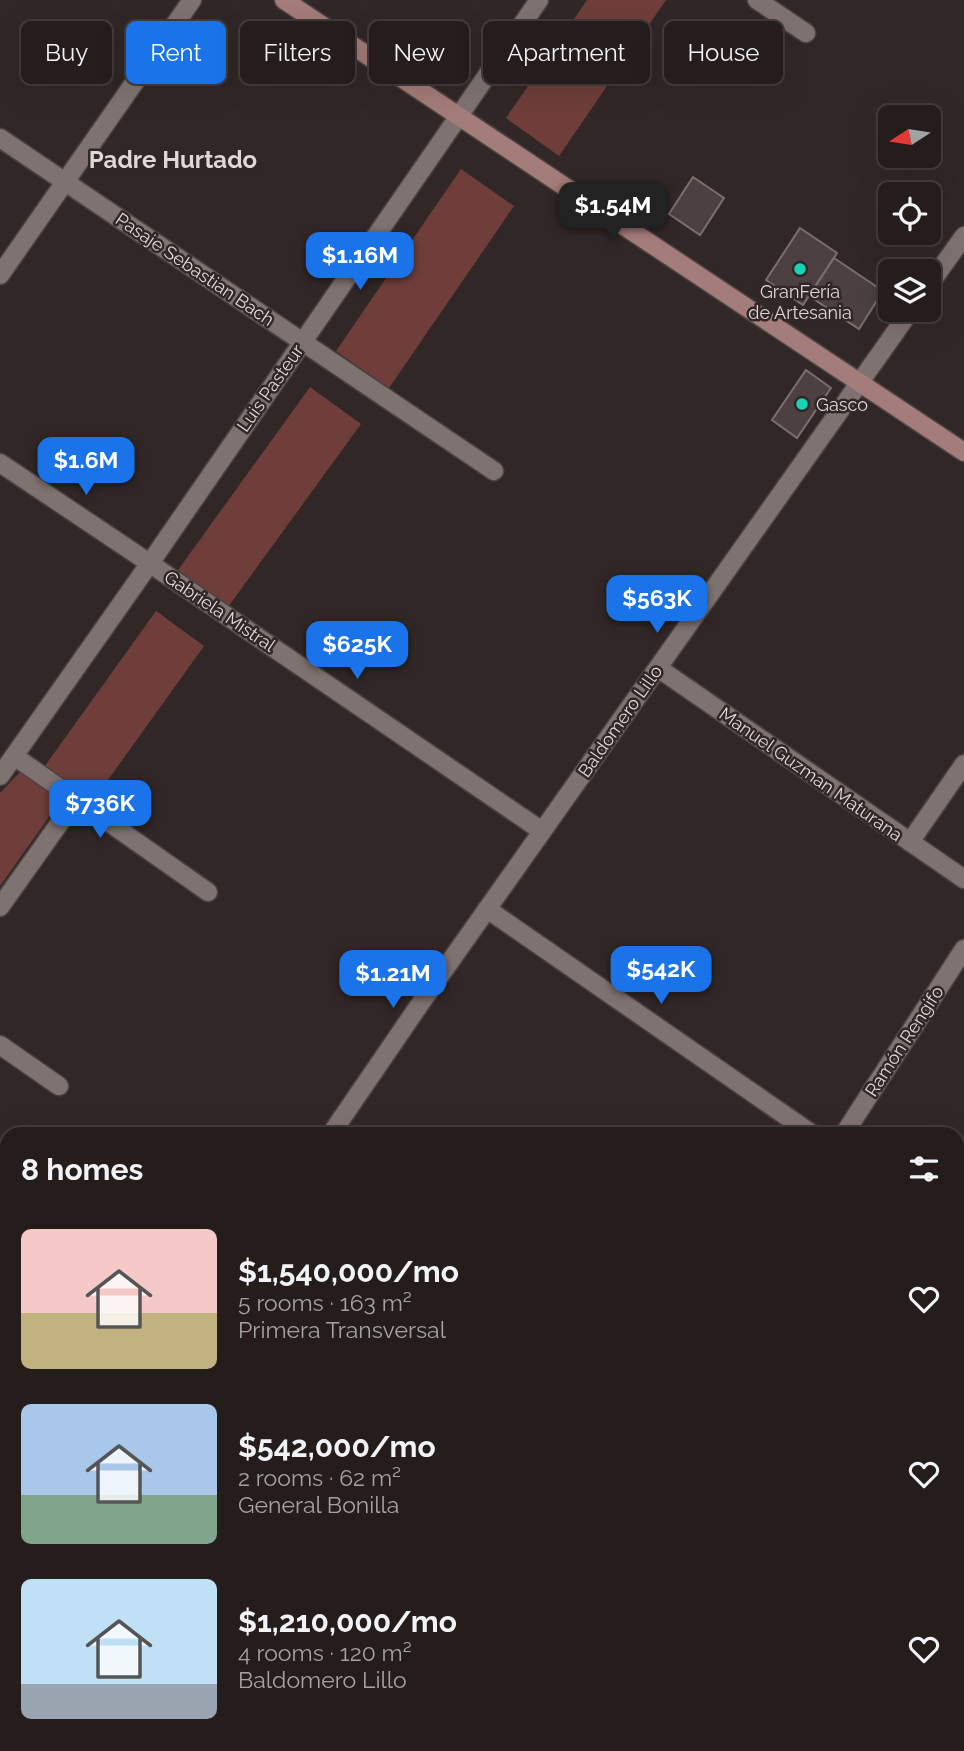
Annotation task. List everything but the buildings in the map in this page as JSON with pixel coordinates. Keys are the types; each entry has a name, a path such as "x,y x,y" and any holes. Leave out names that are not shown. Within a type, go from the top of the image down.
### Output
{"main road":[{"path":"284,0 964,452"}],"street":[{"path":"0,275 192,0"},
{"name":"Luis Pasteur","path":"0,776 539,0"},
{"path":"757,0 806,33"},
{"name":"Pasaje Sebastian Bach","path":"0,138 494,471"},
{"path":"941,268 964,236"},
{"name":"Baldomero Lillo","path":"336,1127 902,322"},
{"name":"Gabriela Mistral","path":"0,463 542,831"},
{"name":"Manuel Guzman Maturana","path":"658,668 964,879"},
{"path":"14,756 208,892"},
{"path":"910,842 964,764"},
{"path":"0,906 76,800"},
{"path":"487,909 802,1127"},
{"name":"Ramón Rengifo","path":"850,1127 964,949"},
{"path":"0,1045 59,1086"}],"shaded area":[{"path":"587,0 666,0 650,23 650,21 573,21"},
{"path":"529,84 608,84 559,156 506,118"},
{"path":"461,169 514,206 389,388 336,351"},
{"path":"310,387 361,424 228,607 178,570"},
{"path":"156,611 204,646 85,812 37,777"},
{"path":"20,772 61,800 0,886 0,793"}],"place":[{"name":"GranFería de Artesania","path":"800,269"},
{"name":"Gasco","path":"802,404"}],"district":[{"name":"Padre Hurtado","path":"173,159"}]}
